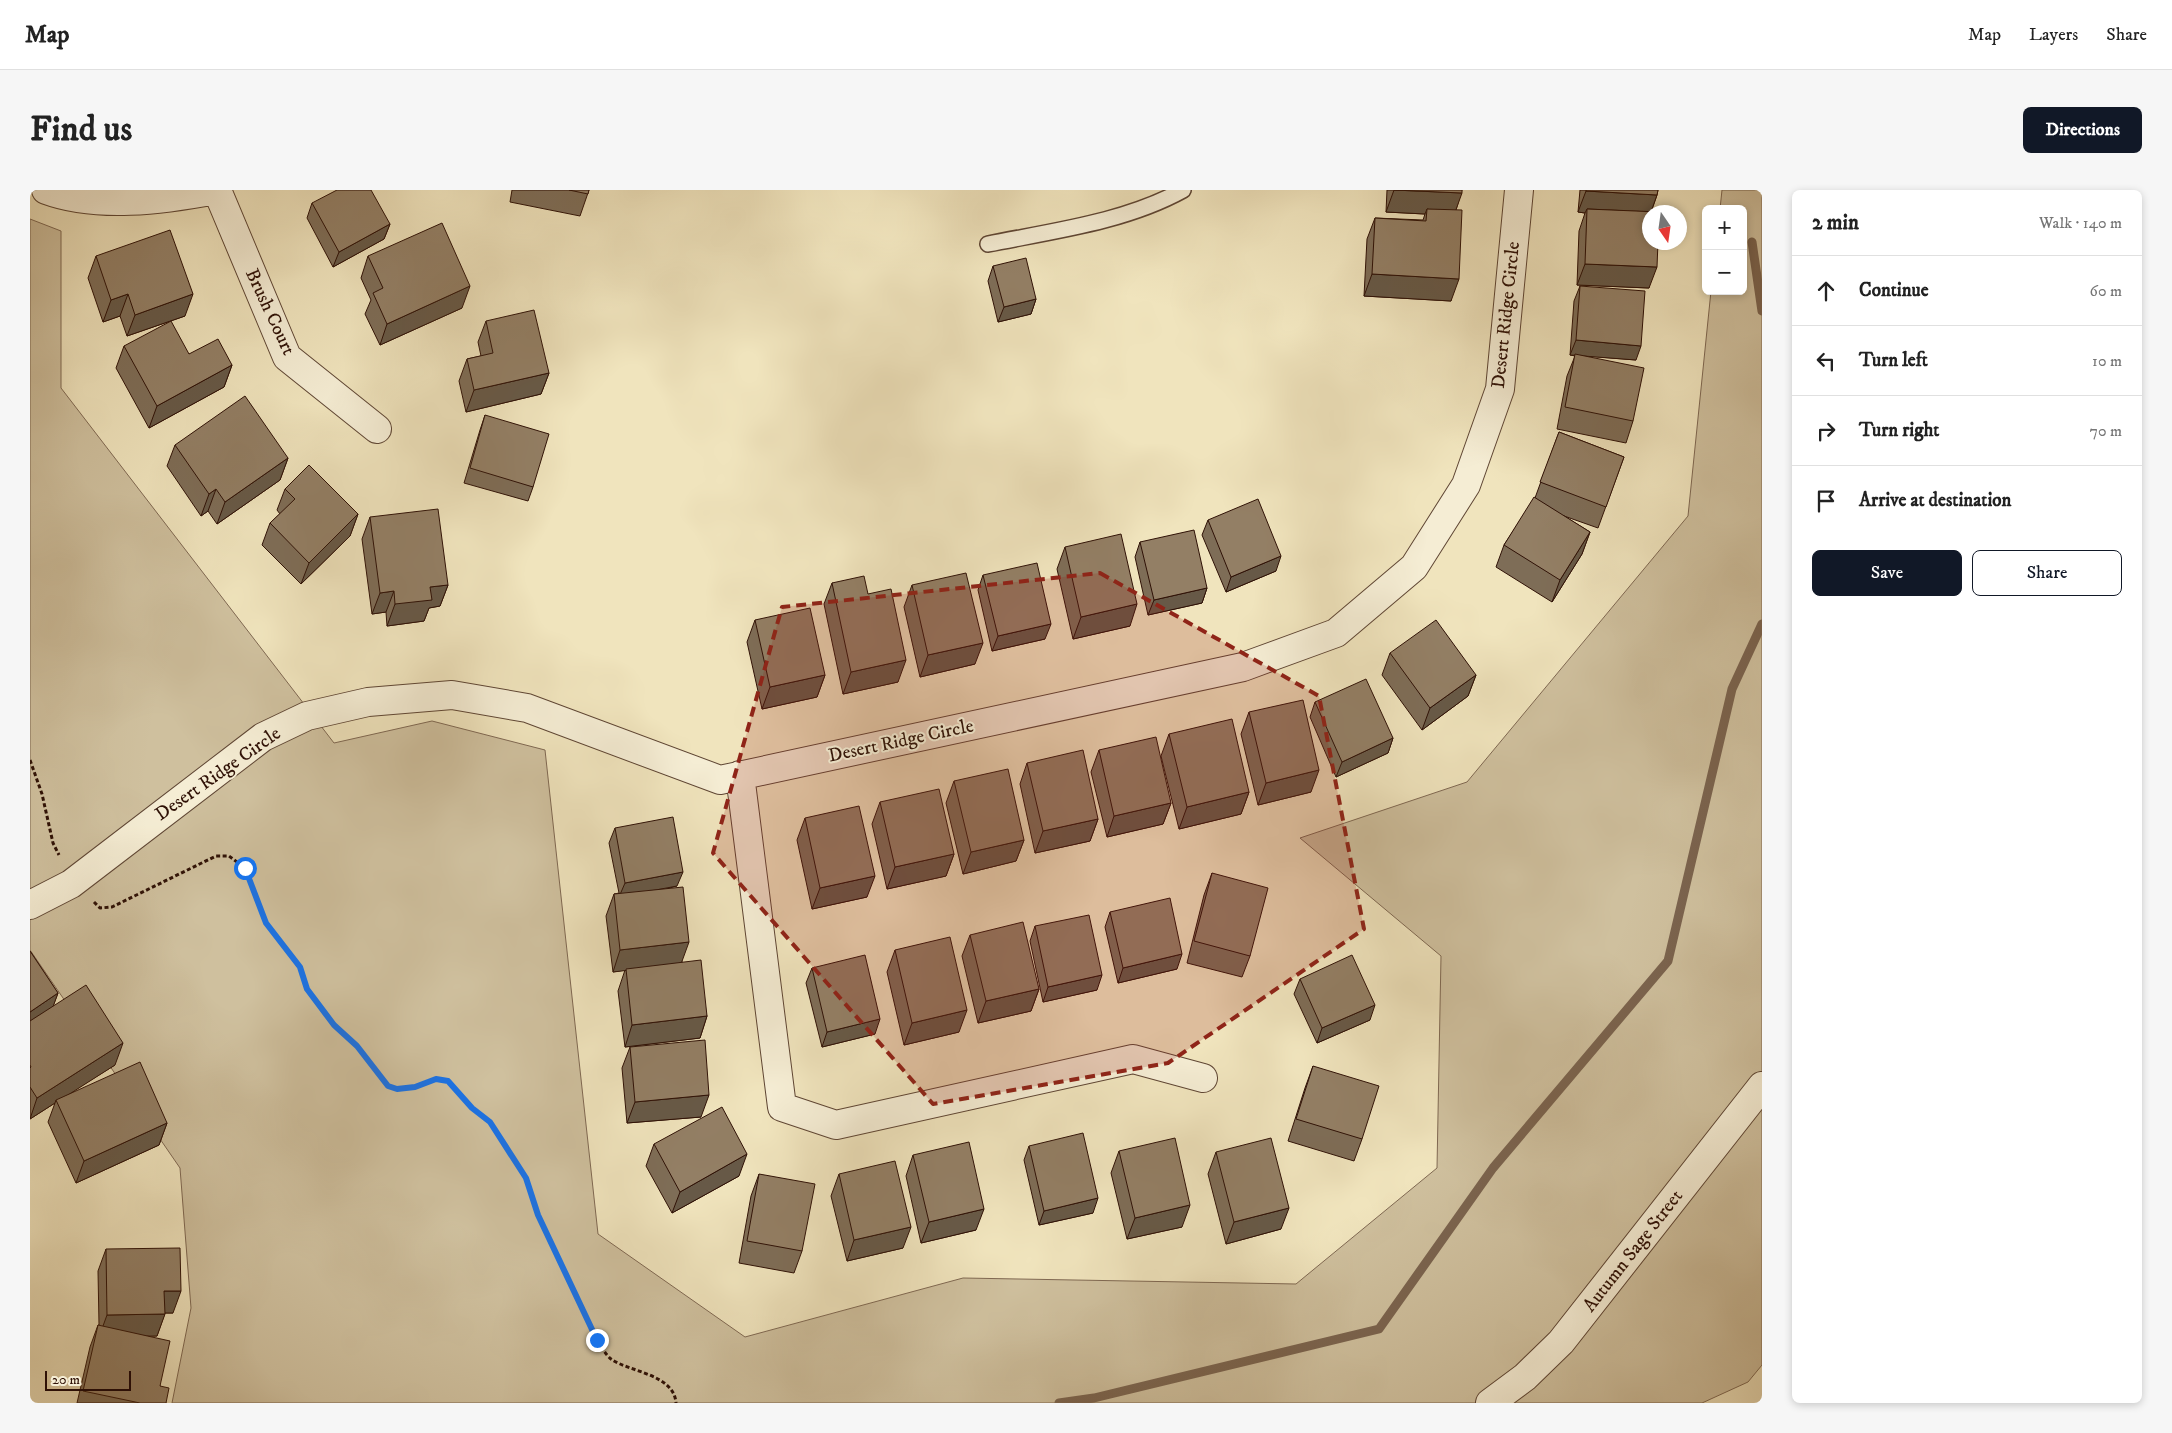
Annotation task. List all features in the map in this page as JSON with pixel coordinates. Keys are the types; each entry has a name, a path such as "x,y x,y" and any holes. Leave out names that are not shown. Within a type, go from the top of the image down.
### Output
{"street":[{"path":"46,190 58,194 107,200 166,200 216,190"},
{"name":"Brush Court","path":"216,190 287,357 377,429"},
{"name":"Desert Ridge Circle","path":"30,905 71,884 263,737 307,716 368,702 452,694 527,708 720,780 1243,667 1336,634 1414,567 1466,485 1500,389 1519,190"},
{"path":"740,775 782,1107 836,1125 1133,1059 1203,1078"},
{"name":"Autumn Sage Street","path":"1490,1403 1525,1377 1561,1342 1762,1086"}],"lane":[{"path":"988,244 1085,224 1157,204 1183,190"}],"path":[{"path":"30,760 42,794 53,843 59,855"},
{"path":"94,902 100,908 112,907 216,856 230,856 245,868 266,923 300,967 307,989 334,1025 357,1046 388,1086 397,1089 415,1087 436,1079 448,1081 472,1108 490,1122 526,1178 538,1215 597,1340 610,1359 646,1372 665,1384 676,1403"}],"highlighted area":[{"path":"1100,573 1319,696 1364,929 1168,1063 933,1104 713,853 782,607"}],"shaded area":[{"path":"1722,190 1762,190 1762,1365 1748,1382 1702,1403 172,1403 191,1308 180,1168 30,950 30,219 61,231 61,388 334,743 432,721 545,750 598,1234 745,1337 963,1278 1296,1284 1437,1168 1441,956 1300,838 1467,782 1688,516 1711,295 1747,295 1747,205 1720,205"}],"building":[{"path":"337,190 371,190 390,224 339,252 312,203"},
{"path":"569,190 589,190 588,194"},
{"path":"1394,190 1462,190 1462,193"},
{"path":"1586,190 1658,190 1657,195"},
{"path":"1427,209 1462,210 1459,279 1372,274 1375,218 1426,221"},
{"path":"1587,209 1642,211 1642,250 1658,250 1657,267 1585,264"},
{"path":"442,223 470,286 387,324 373,293 383,288 368,256"},
{"path":"170,230 193,294 135,315 128,294 111,300 96,256"},
{"path":"1026,258 1036,299 1004,307 993,266"},
{"path":"1580,286 1645,291 1641,346 1576,340"},
{"path":"534,310 549,373 474,390 467,359 493,353 486,321"},
{"path":"171,321 189,354 218,339 232,365 157,406 124,346"},
{"path":"1575,354 1644,368 1633,421 1565,407"},
{"path":"245,396 288,458 225,502 216,489 209,494 175,445"},
{"path":"485,415 549,434 533,487 470,468"},
{"path":"1559,432 1624,457 1606,507 1540,482"},
{"path":"309,465 358,514 309,563 270,523 295,499 285,489"},
{"path":"1534,497 1590,532 1560,580 1504,545"},
{"path":"1258,499 1281,556 1231,577 1208,520"},
{"path":"438,509 448,585 430,587 432,600 395,604 394,591 380,593 370,517"},
{"path":"1194,530 1207,588 1154,600 1140,542"},
{"path":"1121,534 1137,604 1081,617 1065,547"},
{"path":"1037,563 1051,624 998,636 983,575"},
{"path":"966,573 983,643 928,655 912,585"},
{"path":"864,576 868,594 891,589 906,660 851,672 832,583"},
{"path":"810,608 825,675 770,687 755,620"},
{"path":"1436,620 1476,675 1430,708 1390,653"},
{"path":"1366,679 1393,738 1342,762 1315,702"},
{"path":"1303,700 1319,770 1266,783 1249,712"},
{"path":"1232,719 1249,792 1187,807 1169,734"},
{"path":"1156,737 1171,803 1114,816 1099,750"},
{"path":"1083,750 1098,819 1043,831 1027,763"},
{"path":"1008,769 1024,840 971,852 954,781"},
{"path":"939,789 954,854 895,867 880,802"},
{"path":"859,806 875,876 820,888 805,818"},
{"path":"673,817 683,872 625,883 615,828"},
{"path":"1212,873 1268,888 1250,956 1194,941"},
{"path":"683,887 689,942 620,950 614,894"},
{"path":"1170,898 1182,954 1123,968 1110,912"},
{"path":"1089,915 1102,975 1048,987 1035,926"},
{"path":"1023,922 1039,989 986,1001 970,935"},
{"path":"950,937 967,1010 912,1023 895,950"},
{"path":"30,951 58,993 30,1012"},
{"path":"865,955 880,1019 827,1032 812,968"},
{"path":"1352,955 1375,1005 1322,1028 1300,979"},
{"path":"701,960 707,1016 632,1025 626,969"},
{"path":"86,985 123,1043 37,1098 30,1087 30,1021"},
{"path":"705,1040 709,1095 635,1102 630,1047"},
{"path":"140,1062 167,1123 84,1161 56,1100"},
{"path":"1313,1066 1379,1086 1362,1139 1296,1119"},
{"path":"722,1107 747,1154 680,1192 654,1144"},
{"path":"1083,1133 1098,1198 1044,1211 1029,1146"},
{"path":"1175,1138 1190,1205 1135,1218 1119,1151"},
{"path":"1271,1138 1289,1208 1234,1222 1216,1152"},
{"path":"969,1142 984,1209 929,1222 913,1155"},
{"path":"895,1161 911,1227 854,1240 839,1174"},
{"path":"759,1174 815,1184 802,1251 747,1241"},
{"path":"180,1248 181,1291 164,1291 165,1314 107,1315 106,1249"},
{"path":"98,1325 170,1341 160,1386 169,1388 166,1403 140,1403 83,1391"}],"waterway":[{"path":"1752,242 1762,311"},
{"path":"1059,1403 1094,1398 1379,1329 1493,1168 1668,961 1732,689 1762,624"}],"route":[{"path":"245,868 266,923 300,967 307,989 334,1025 357,1046 388,1086 397,1089 415,1087 436,1079 448,1081 472,1108 490,1122 526,1178 538,1215 556,1249 597,1340"}]}
